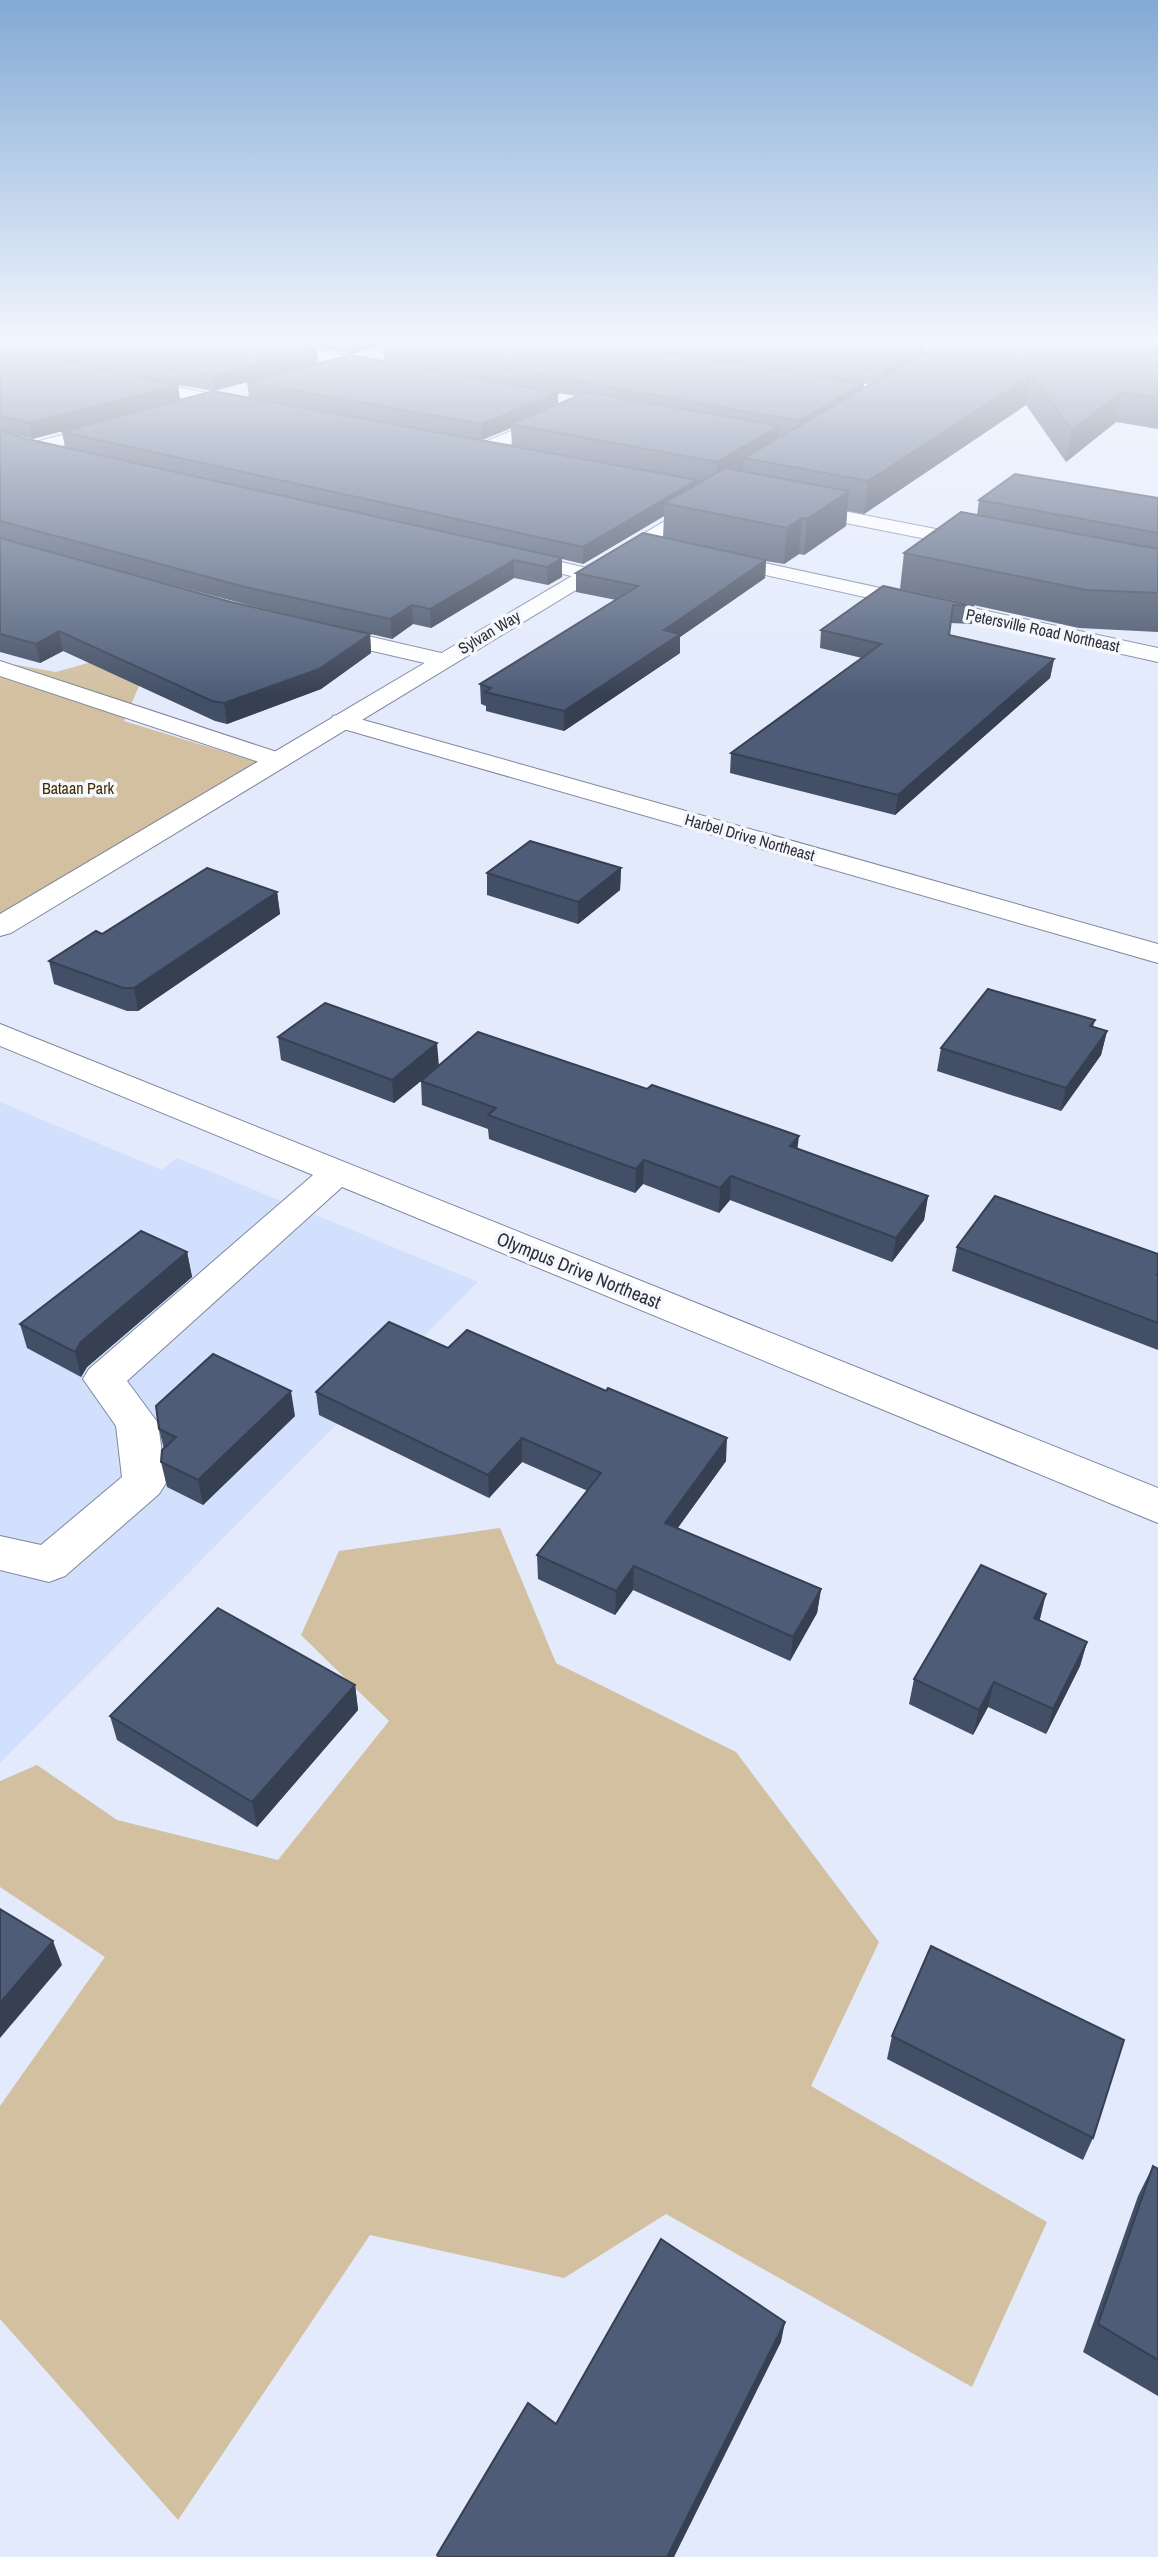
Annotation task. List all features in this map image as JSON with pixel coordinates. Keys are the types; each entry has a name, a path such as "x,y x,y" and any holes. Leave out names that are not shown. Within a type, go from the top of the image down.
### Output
{"street":[{"name":"Sylvan Way","path":"0,927 721,493 695,488"},
{"path":"776,504 1006,549"},
{"path":"640,542 668,548"},
{"path":"494,552 587,574"},
{"name":"Petersville Road Northeast","path":"695,554 1158,655"},
{"path":"295,626 442,660"},
{"path":"0,668 277,760"},
{"name":"Harbel Drive Northeast","path":"342,721 1158,954"},
{"name":"Olympus Drive Northeast","path":"0,1034 1158,1506"},
{"path":"0,1553 50,1564 144,1483 137,1423 103,1380 338,1172"}],"shaded area":[{"path":"0,1102 162,1170 177,1158 478,1282 0,1763"}],"green space":[{"name":"Bataan Park","path":"134,650 148,665 124,721 267,765 0,927 0,662 56,672"},
{"path":"500,1528 556,1663 736,1752 879,1942 811,2086 1047,2222 972,2387 666,2214 564,2278 370,2235 178,2520 0,2319 0,2106 105,1957 0,1887 0,1781 37,1765 117,1820 278,1860 389,1721 301,1635 339,1551"}],"building":[{"path":"0,457 109,457 562,558 547,567 514,560 430,609 412,605 390,619 245,587 0,521"},
{"path":"177,457 574,457 697,480 583,547"},
{"path":"692,457 725,457 717,462"},
{"path":"745,457 904,457 868,481"},
{"path":"725,468 849,491 807,519 802,518 787,528 664,503"},
{"path":"1015,474 1158,498 1158,533 979,500"},
{"path":"961,512 1158,549 1158,593 1086,590 904,553"},
{"path":"643,533 766,560 664,630 680,634 564,711 485,692 491,688 480,684 638,586 576,573"},
{"path":"0,538 231,602 370,634 319,669 224,703 212,701 59,631 36,644 0,634"},
{"path":"883,586 974,606 953,605 949,635 1054,659 898,795 731,753 881,644 821,630"},
{"path":"530,841 621,868 578,902 487,873"},
{"path":"207,868 277,892 134,988 123,988 49,961 96,931 102,934"},
{"path":"988,989 1095,1020 1090,1026 1107,1031 1066,1088 941,1048"},
{"path":"325,1003 437,1043 392,1080 278,1037"},
{"path":"478,1032 647,1089 652,1085 799,1136 790,1146 928,1196 896,1238 731,1176 720,1188 644,1160 636,1169 488,1115 496,1108 421,1081"},
{"path":"995,1196 1158,1254 1158,1323 957,1247"},
{"path":"141,1231 187,1252 81,1342 75,1352 20,1324"},
{"path":"389,1322 448,1348 467,1330 606,1391 608,1388 727,1438 665,1523 821,1589 793,1637 634,1566 616,1591 537,1555 601,1473 522,1438 488,1475 316,1392"},
{"path":"213,1354 291,1391 198,1480 161,1462 162,1450 176,1437 159,1429 156,1406"},
{"path":"981,1565 1046,1594 1034,1618 1087,1642 1053,1709 994,1682 979,1710 914,1679"},
{"path":"218,1608 355,1685 252,1802 110,1716"},
{"path":"0,1909 53,1941 0,2003"},
{"path":"931,1946 1124,2040 1093,2138 892,2036"},
{"path":"1153,2166 1158,2169 1158,2360 1098,2324"},
{"path":"661,2239 785,2322 667,2557 439,2557 437,2555 528,2403 556,2424"}]}
